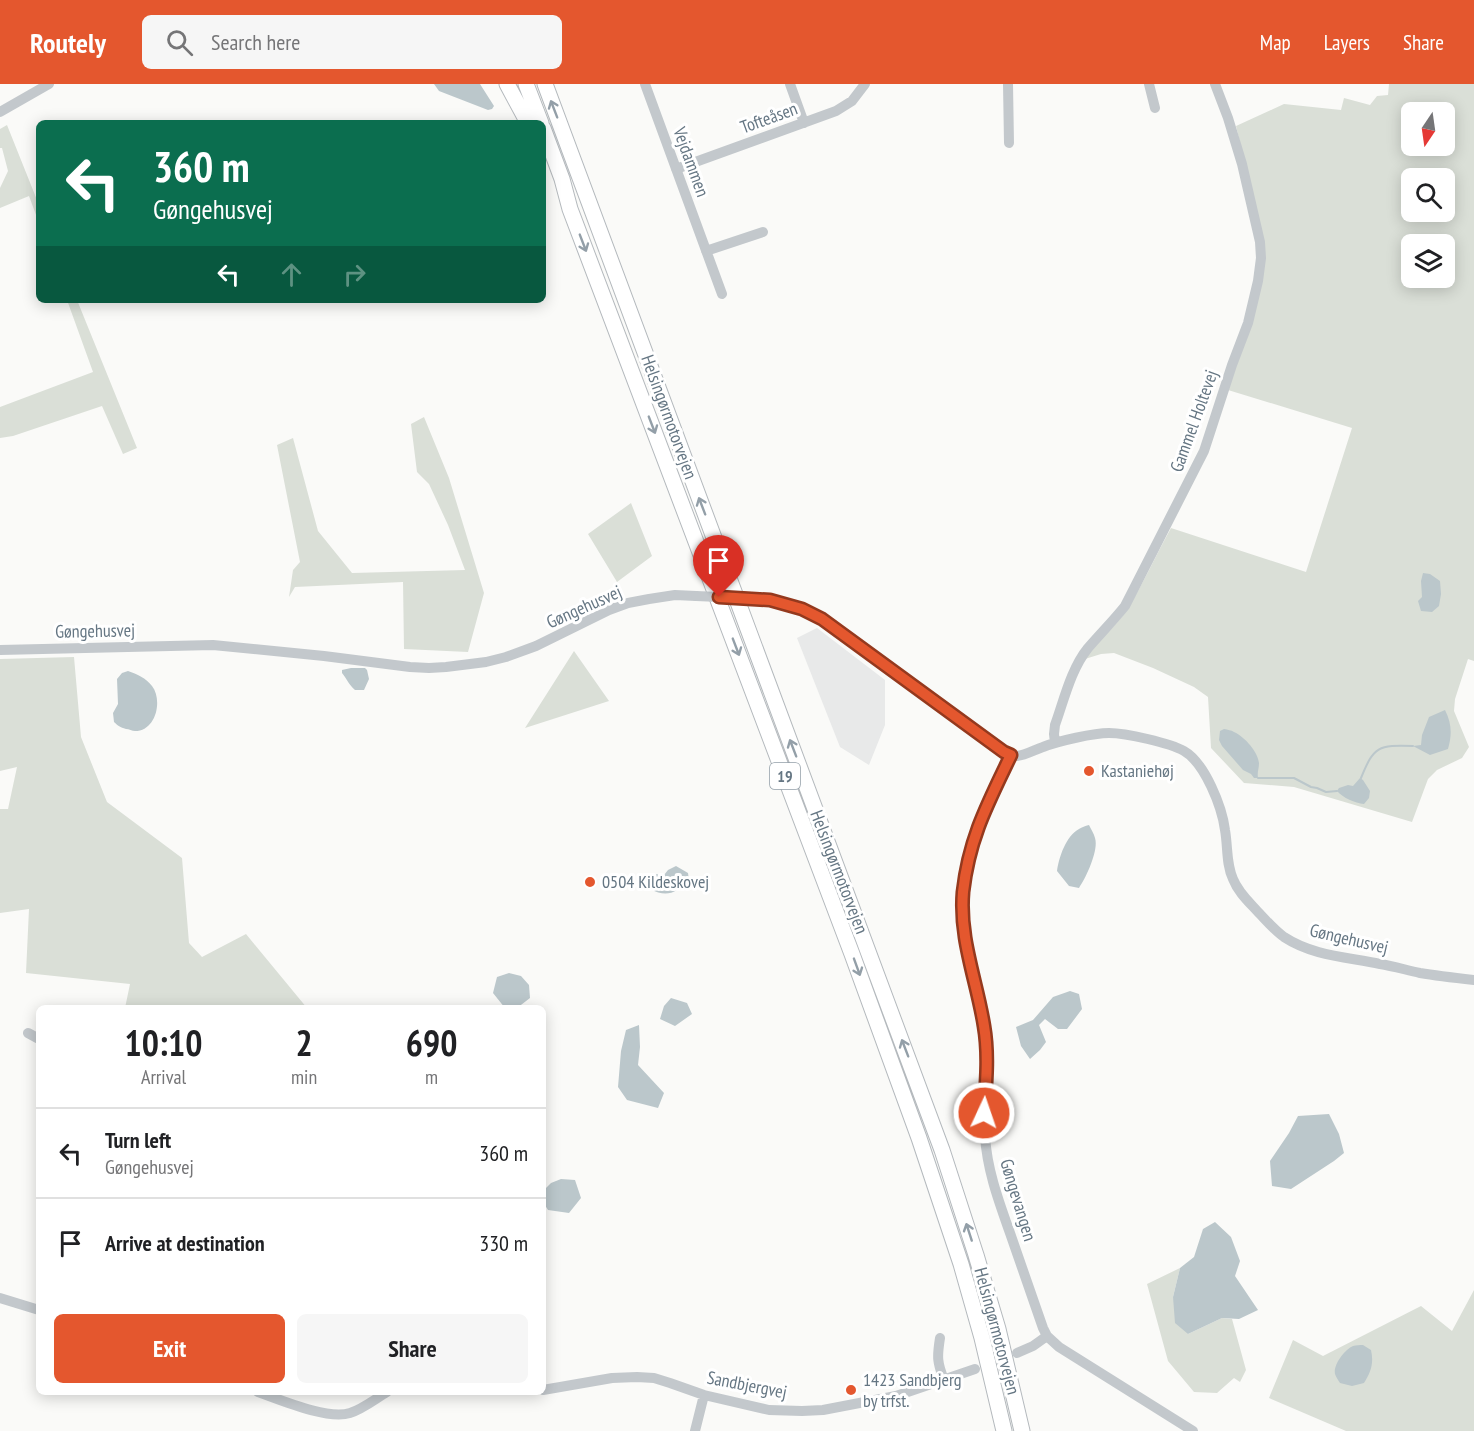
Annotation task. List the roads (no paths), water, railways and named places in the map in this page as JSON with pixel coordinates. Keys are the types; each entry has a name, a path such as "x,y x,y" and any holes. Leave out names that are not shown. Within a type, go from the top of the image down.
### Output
{"highway":[{"path":"507,84 526,120"},
{"path":"526,84 540,120"},
{"name":"Helsingørmotorvejen","path":"545,84 942,1150 998,1329 1022,1431"},
{"name":"Helsingørmotorvejen","path":"546,137 562,179 570,209 852,954 940,1197 982,1338 1004,1431"},
{"path":"546,159 570,209"}],"street":[{"path":"0,112 49,84"},
{"name":"Vejdammen","path":"645,84 722,294"},
{"path":"790,84 804,123"},
{"name":"Tofteåsen","path":"676,169 836,111 852,101 865,84"},
{"path":"1008,84 1009,143"},
{"path":"1149,84 1155,108"},
{"name":"Gammel Holtevej","path":"1055,743 1055,725 1079,661 1125,606 1201,459 1248,323 1256,292 1261,258 1260,242 1242,164 1215,84"},
{"path":"706,251 763,232"},
{"name":"Gøngehusvej","path":"0,650 213,645 410,667 446,668 486,662 516,653 536,646 609,610 649,598 675,595 766,599 796,606 822,619 1011,755 1023,755 1055,743 1109,733 1124,734 1171,745 1183,751 1194,758 1209,781 1221,812 1225,829 1228,867 1233,881 1255,909 1283,936 1300,946 1323,954 1379,963 1421,973 1474,980"},
{"name":"Gøngevangen","path":"1011,755 974,835 963,893 964,936 987,1042 984,1113 988,1161 996,1192 1047,1336"},
{"path":"28,1034 36,1038"},
{"path":"0,1298 36,1309"},
{"path":"1017,1353 1047,1336 1059,1347 1193,1431"},
{"path":"940,1338 937,1359 944,1380"},
{"name":"Sandbjergvej","path":"546,1389 612,1378 654,1378 704,1395 769,1410 810,1411 896,1396 975,1370"},
{"path":"267,1395 312,1410 347,1414 382,1395"},
{"path":"695,1431 704,1395"}],"waterway":[{"path":"1361,778 1370,759 1379,750 1392,746 1413,746"},
{"path":"1258,778 1294,778 1326,792 1337,791"}],"place":[{"name":"Kastaniehøj","path":"1089,771"},
{"name":"0504 Kildeskovej","path":"590,882"},
{"name":"1423 Sandbjerg by trfst.","path":"851,1390"}]}
